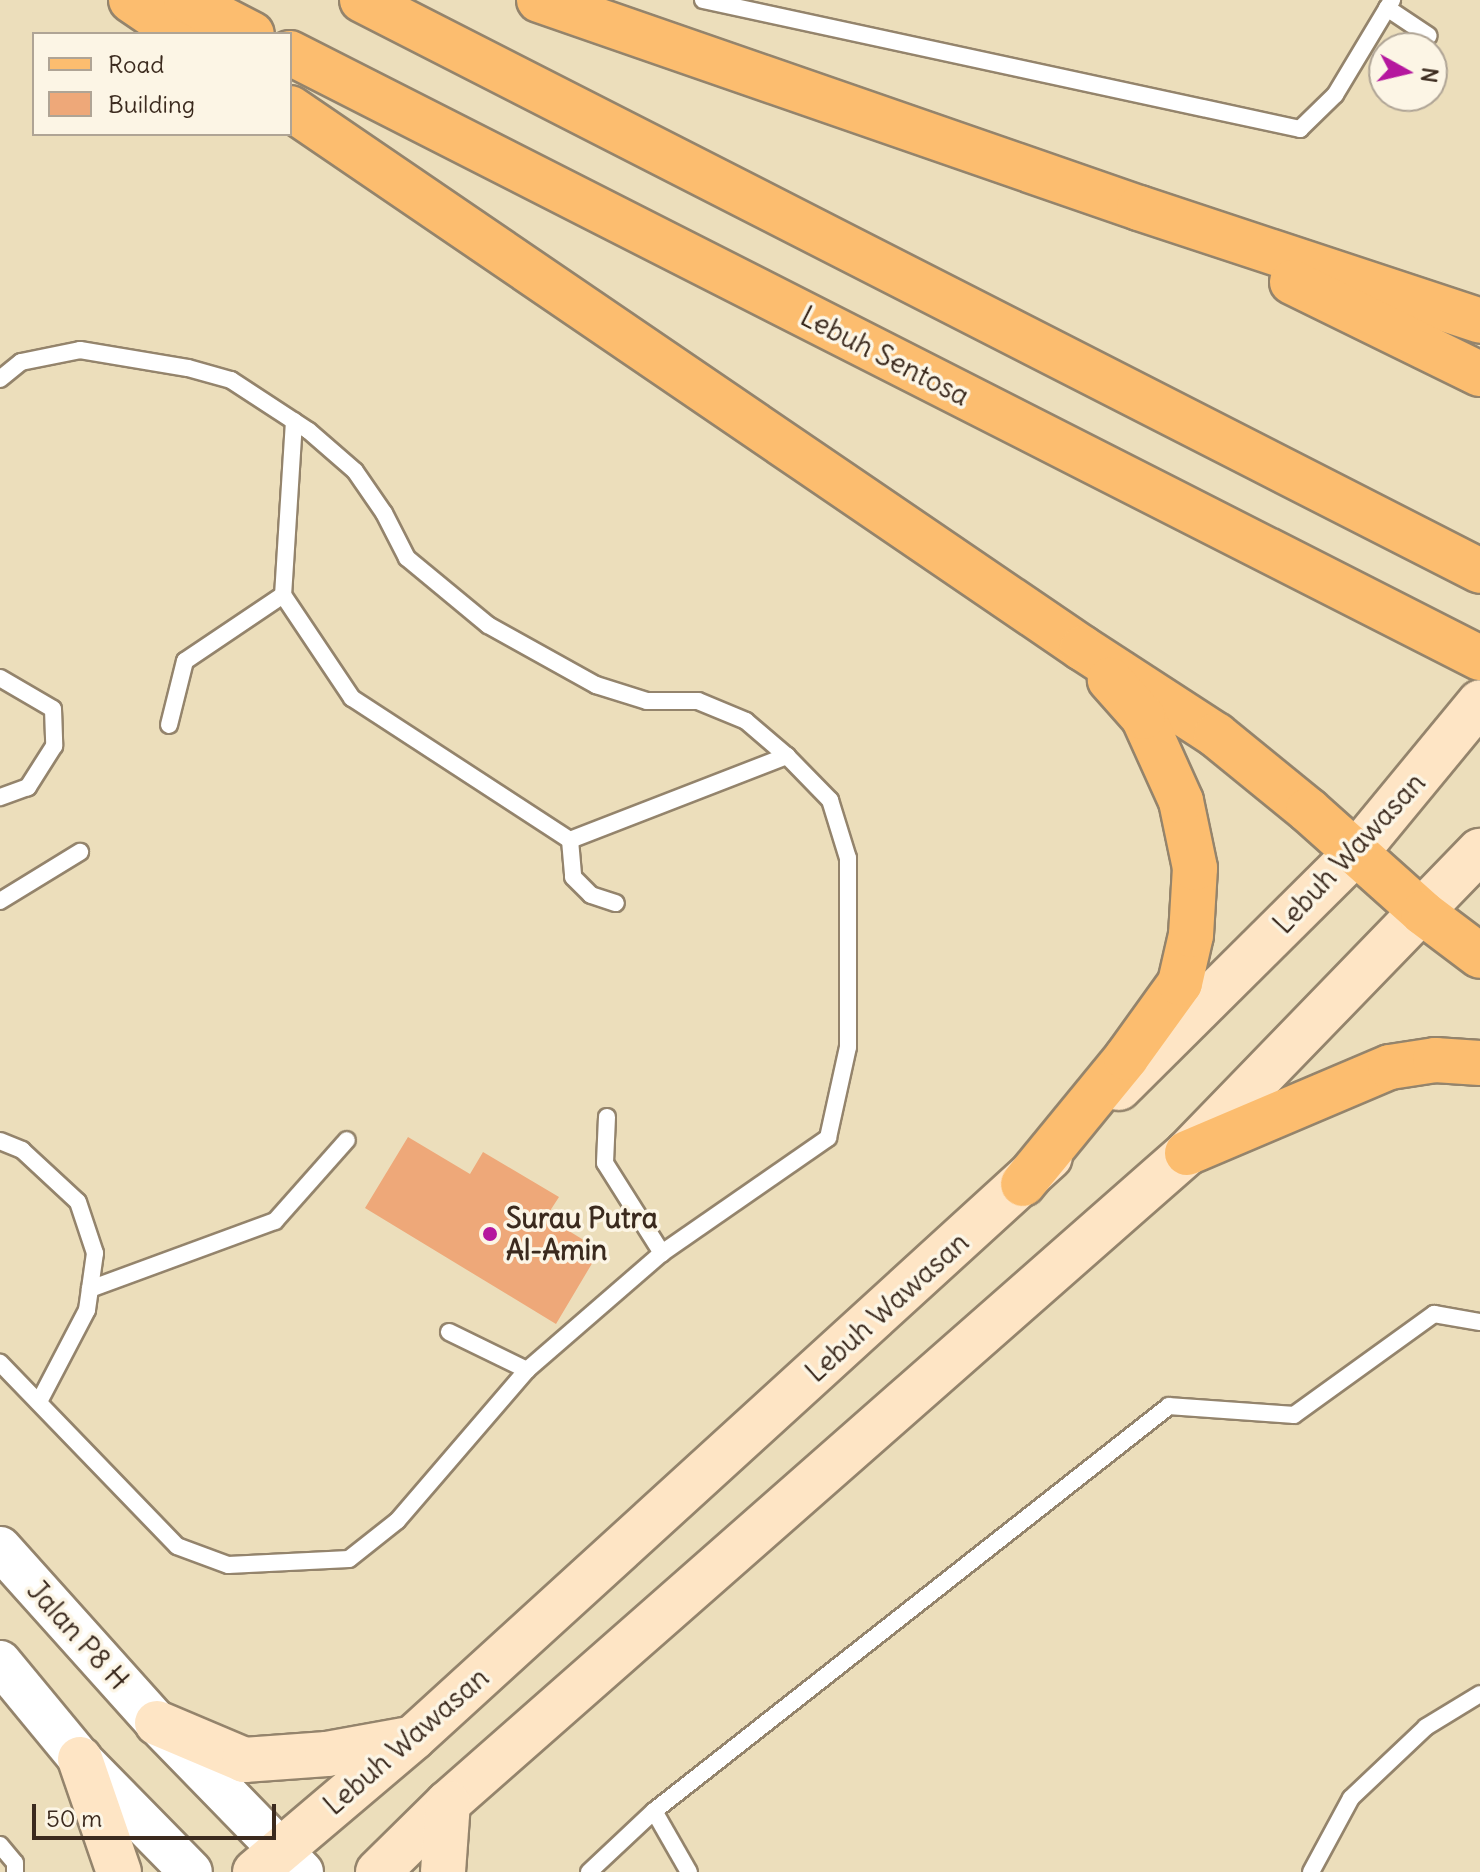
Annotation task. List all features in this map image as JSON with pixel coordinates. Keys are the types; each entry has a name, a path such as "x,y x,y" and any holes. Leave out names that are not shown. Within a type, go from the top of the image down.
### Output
{"main road":[{"path":"131,0 178,32"},
{"path":"186,0 248,32"},
{"path":"362,0 1480,571"},
{"path":"539,0 1139,208 1480,321"},
{"name":"Lebuh Sentosa","path":"292,54 1480,658"},
{"path":"292,109 1082,648 1216,735 1308,810 1354,855 1423,913 1480,956"},
{"path":"1139,208 1480,374"},
{"path":"1023,1184 1126,1058 1180,983 1191,935 1195,868 1181,801 1143,717 1082,648"},
{"name":"Lebuh Wawasan","path":"279,1864 413,1738 1023,1184 1354,855 1480,702"},
{"path":"378,1872 448,1803 1187,1153 1480,851"},
{"path":"1187,1153 1390,1067 1435,1060 1480,1063"},
{"path":"157,1723 244,1760 327,1754 413,1738"},
{"path":"80,1759 119,1872"},
{"path":"443,1872 448,1803"}],"street":[{"name":"Jalan P8 H","path":"0,1548 279,1864"},
{"path":"0,1662 80,1759 191,1872"}],"lane":[{"path":"703,0 1300,129 1335,95 1390,4 1424,32"},
{"path":"0,379 21,362 80,350 188,368 231,380 294,421 355,471 384,513 407,558 488,625 596,685 647,701 698,701 746,721 787,756 830,800 848,858 848,1047 828,1138 662,1253 527,1370 397,1521 349,1559 228,1565 177,1546 0,1363"},
{"path":"294,421 283,595 352,698 570,840"},
{"path":"169,725 185,661 283,595"},
{"path":"0,678 53,709 54,734 54,746 28,787 0,797"},
{"path":"570,840 787,756"},
{"path":"570,840 573,877 591,895 616,903"},
{"path":"0,901 80,852"},
{"path":"607,1117 605,1163 662,1253"},
{"path":"90,1289 275,1221 347,1140"},
{"path":"0,1141 22,1150 78,1202 95,1253 87,1310 39,1402"},
{"path":"589,1872 654,1811 1169,1406 1294,1415 1434,1314 1480,1322"},
{"path":"449,1332 527,1370"},
{"path":"1311,1872 1351,1798 1426,1727 1480,1694"},
{"path":"654,1811 689,1872"},
{"path":"0,1845 15,1863 15,1872"}],"building":[{"name":"Surau Putra Al-Amin","path":"408,1137 470,1174 483,1152 559,1197 546,1217 600,1250 556,1324 365,1208"}],"place":[{"name":"Surau Putra Al-Amin","path":"490,1234"}]}
